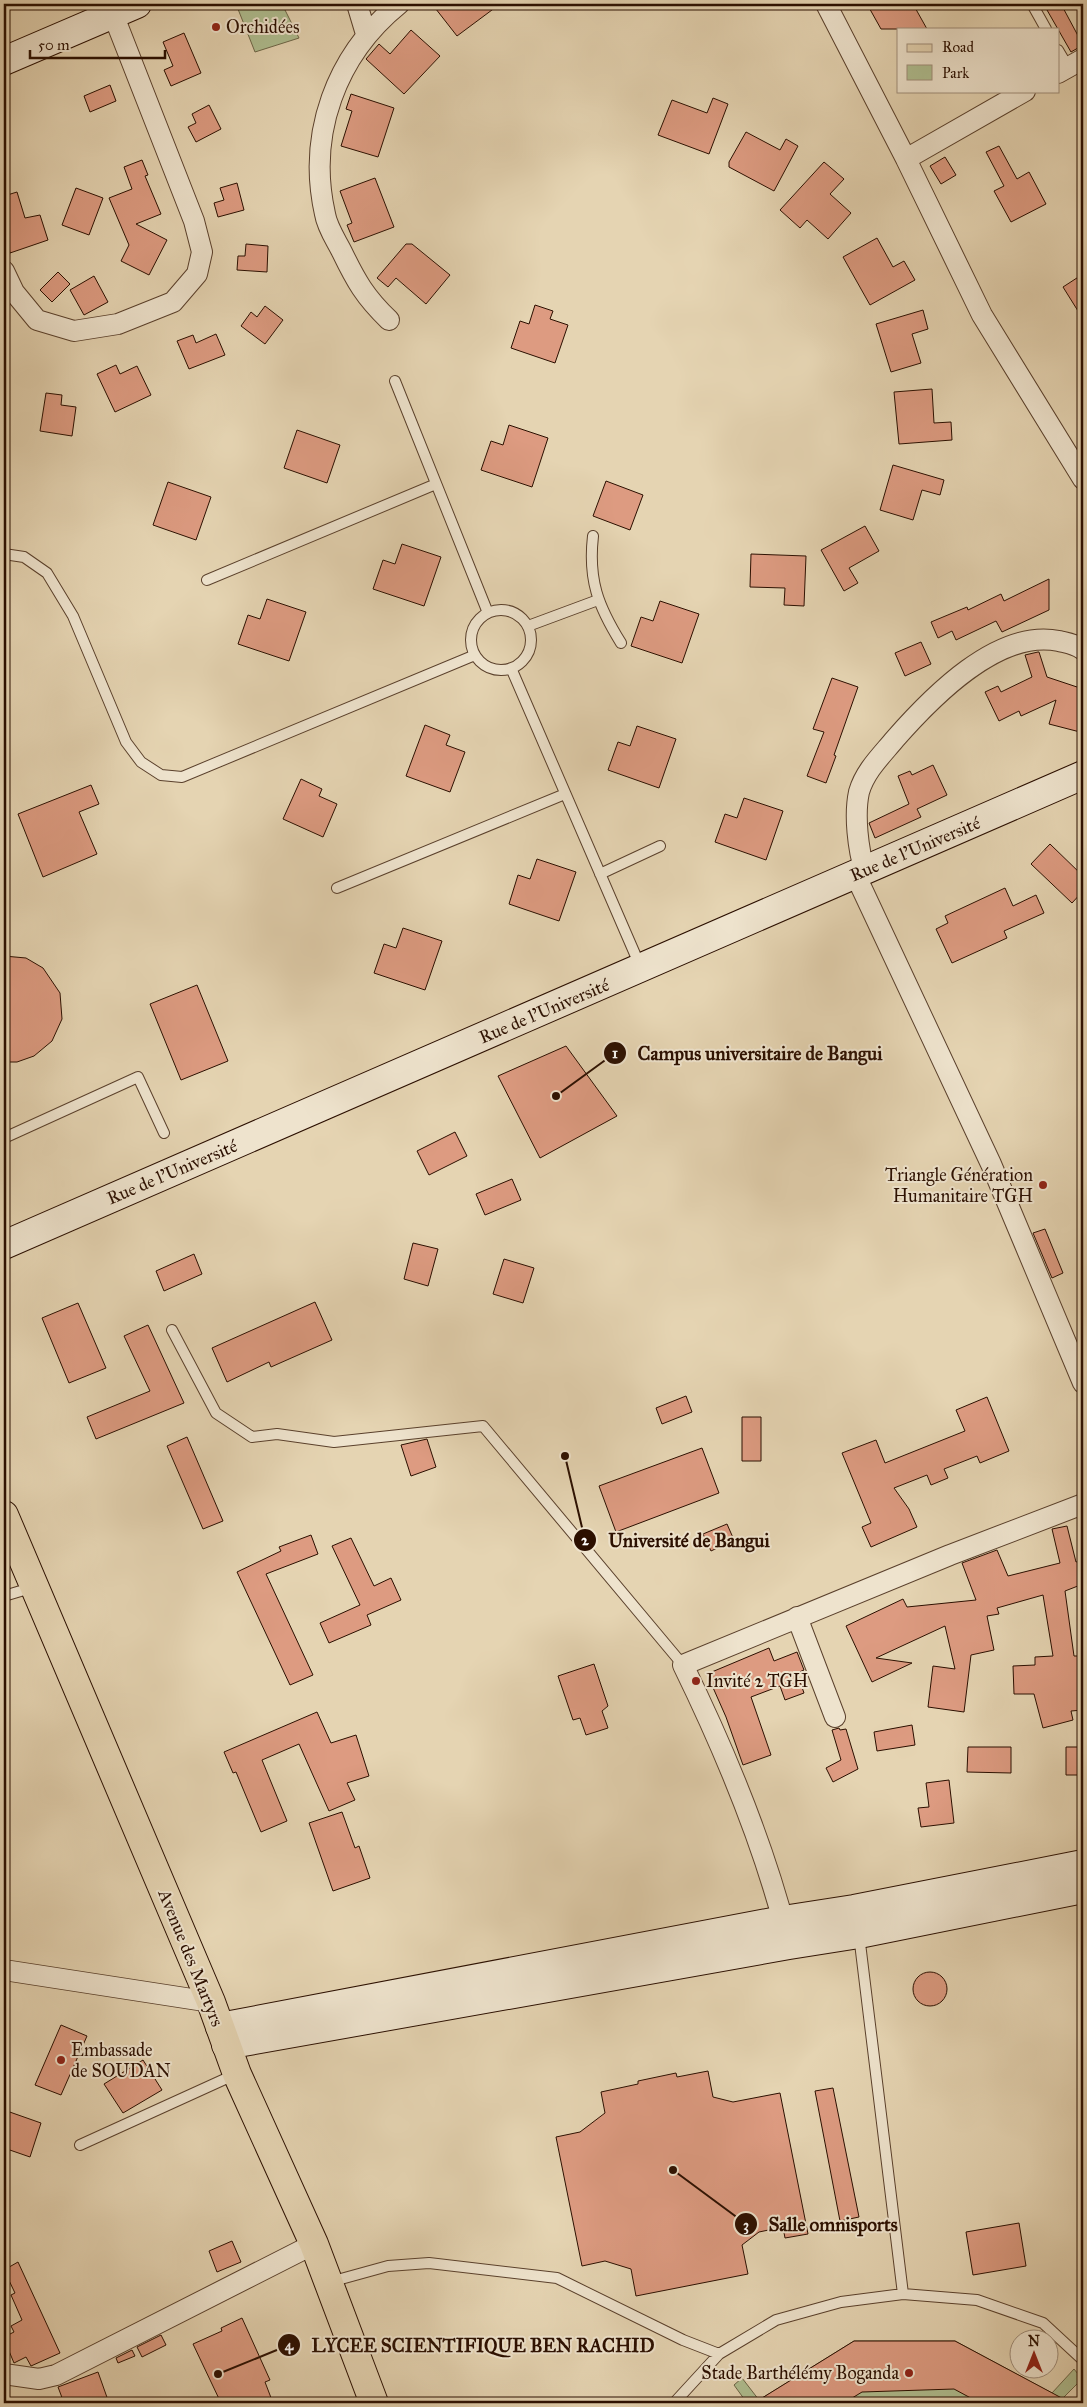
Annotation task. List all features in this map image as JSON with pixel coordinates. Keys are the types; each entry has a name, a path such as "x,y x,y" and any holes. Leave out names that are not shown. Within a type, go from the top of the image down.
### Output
{"main road":[{"name":"Avenue des Martyrs","path":"4,1515 211,2002 237,2074 314,2244 374,2403"}],"street":[{"path":"356,4 366,34"},
{"path":"389,320 368,299 353,276 325,216 318,173 320,140 334,89 366,34 399,4"},
{"path":"826,4 906,159 982,315 1083,480"},
{"path":"4,61 125,9 194,221 202,252 198,274 173,302 118,324 74,331 38,320 14,292 4,271"},
{"path":"906,159 1023,92"},
{"path":"1083,650 1078,646 1049,639 1013,645 980,661 932,698 869,770 859,793 858,850 860,873 991,1164 1083,1383"},
{"name":"Rue de l'Université","path":"4,1245 1083,775"},
{"path":"786,1932 759,1838 704,1707 683,1664 1083,1504"},
{"path":"797,1617 835,1717"},
{"path":"223,2036 786,1932 854,1909 1083,1864"},
{"path":"786,1932 859,1934 1083,1889"},
{"path":"4,1970 211,2002"},
{"path":"4,2374 39,2379 56,2375 314,2244"}],"lane":[{"path":"1032,4 1045,28"},
{"path":"1060,53 1070,66"},
{"path":"395,381 488,612"},
{"path":"207,580 436,484"},
{"path":"593,536 590,562 598,600 621,643"},
{"path":"4,554 24,557 47,573 73,616 126,742 141,762 161,775 182,777 475,655"},
{"path":"528,626 598,600"},
{"path":"508,610 519,615 528,626 532,639 529,652 521,662 511,668 499,670 485,665 475,655 471,642 472,630 478,620 488,612 508,610"},
{"path":"511,668 641,969"},
{"path":"338,888 565,794"},
{"path":"600,874 660,846"},
{"path":"4,1138 138,1077 164,1134"},
{"path":"172,1330 216,1413 252,1437 277,1434 334,1442 484,1426 683,1664"},
{"path":"4,1596 34,1587"},
{"path":"859,1934 903,2294"},
{"path":"80,2145 237,2074"},
{"path":"328,2283 388,2266 429,2263 557,2278 683,2340 719,2354"},
{"path":"674,2403 719,2354 776,2320 841,2302 903,2294 977,2300 1043,2323 1083,2360"}],"green space":[{"path":"236,4 282,4 299,38 255,52"},
{"name":"Stade Barthélémy Boganda","path":"854,2341 955,2341 1010,2370 1010,2380 1028,2380 1052,2393 1074,2369 1082,2379 1061,2400 1062,2403 747,2403 734,2385 742,2378 759,2400"}],"building":[{"path":"432,4 500,4 457,36"},
{"path":"867,4 913,4 926,28 897,28 881,29"},
{"path":"1061,4 1083,45 1071,52 1060,33 1060,28 1057,28 1047,10"},
{"path":"411,30 440,56 404,94 366,59 379,44 390,54"},
{"path":"184,33 201,73 171,86 164,70 173,66 163,42"},
{"path":"110,85 116,101 90,112 84,96"},
{"path":"351,94 394,108 378,157 341,146 352,111 346,109"},
{"path":"713,98 728,104 709,154 658,135 672,100 707,113"},
{"path":"209,105 221,129 196,142 188,127 196,123 192,114"},
{"path":"746,132 780,150 786,139 798,146 774,191 729,167 729,162"},
{"path":"999,146 1017,179 1029,172 1046,204 1011,222 994,191 1004,186 986,152"},
{"path":"945,157 956,175 941,184 930,166"},
{"path":"142,160 148,175 145,176 161,214 136,224 167,240 149,275 121,261 129,245 109,198 132,189 124,167"},
{"path":"824,162 844,179 830,194 851,213 828,239 807,220 800,228 780,210"},
{"path":"375,178 394,227 354,242 347,225 352,223 340,191"},
{"path":"237,183 244,210 218,217 214,203 224,200 220,188"},
{"path":"76,188 103,198 89,235 62,225"},
{"path":"17,192 25,218 40,215 48,240 10,253 7,242 4,243 4,196"},
{"path":"877,238 893,267 904,261 915,280 870,305 843,257"},
{"path":"246,244 268,246 267,272 237,270 238,256 245,256"},
{"path":"406,244 412,244 450,275 426,304 396,278 388,287 377,278"},
{"path":"58,272 70,284 52,302 40,290"},
{"path":"1083,274 1083,319 1063,287"},
{"path":"94,276 108,302 84,315 70,290"},
{"path":"535,305 553,311 550,319 568,325 555,363 511,348 520,321 529,324"},
{"path":"265,306 283,320 265,344 241,326 251,312 257,317"},
{"path":"923,310 928,329 912,334 921,363 891,372 876,324"},
{"path":"216,334 225,355 189,369 177,341 193,335 196,343"},
{"path":"116,365 120,374 137,366 151,395 115,412 97,374"},
{"path":"932,389 934,423 951,422 952,440 899,444 894,392"},
{"path":"46,393 62,395 61,405 76,407 72,436 40,431"},
{"path":"509,425 548,438 532,487 481,470 491,441 503,445"},
{"path":"297,430 340,445 327,483 284,468"},
{"path":"893,465 944,480 940,495 922,490 913,520 880,510"},
{"path":"606,481 643,495 630,530 593,516"},
{"path":"168,482 211,497 196,540 153,525"},
{"path":"865,526 879,551 849,568 858,583 844,591 821,550"},
{"path":"402,544 441,557 424,606 373,589 383,560 395,564"},
{"path":"751,554 806,556 804,606 784,605 785,588 750,587"},
{"path":"1049,579 1049,610 1002,632 996,621 956,640 952,631 938,638 931,622 967,607 968,610 1001,594 1004,601"},
{"path":"267,599 306,612 289,661 238,644 248,615 260,619"},
{"path":"660,601 699,614 682,663 631,646 641,617 653,621"},
{"path":"921,642 931,664 905,676 895,653"},
{"path":"1039,652 1047,677 1083,689 1083,722 1080,732 1049,724 1056,700 1021,716 1019,711 999,721 985,692 998,686 1001,692 1032,677 1025,655"},
{"path":"832,678 858,687 826,783 807,776 824,732 813,729"},
{"path":"425,725 450,735 446,745 465,752 450,792 406,776"},
{"path":"637,726 676,739 659,788 608,770 618,742 630,746"},
{"path":"933,765 947,795 917,809 921,817 875,838 869,823 909,804 898,776 910,771 912,775"},
{"path":"301,779 322,789 319,796 337,804 323,837 283,819"},
{"path":"91,785 99,804 79,812 97,854 43,877 18,814"},
{"path":"744,798 783,811 766,860 715,842 725,814 737,818"},
{"path":"1050,844 1083,876 1083,891 1072,903 1031,864"},
{"path":"537,859 576,872 559,921 509,904 518,875 530,879"},
{"path":"1005,888 1013,906 1036,895 1044,913 1004,931 1007,938 952,963 936,929 948,923 945,916"},
{"path":"403,928 442,941 425,990 374,973 384,944 396,948"},
{"path":"4,956 26,958 43,968 60,993 62,1019 52,1041 34,1056 17,1062 4,1062"},
{"path":"197,985 228,1061 181,1080 150,1004"},
{"path":"566,1046 617,1116 540,1158 498,1076"},
{"path":"455,1132 467,1156 429,1175 417,1151"},
{"path":"512,1179 521,1200 485,1215 476,1194"},
{"path":"1045,1229 1063,1273 1052,1278 1033,1233"},
{"path":"413,1243 438,1249 428,1286 404,1279"},
{"path":"194,1254 202,1274 164,1291 156,1271"},
{"path":"504,1259 534,1268 523,1303 493,1294"},
{"path":"315,1302 332,1340 271,1367 269,1362 227,1382 212,1348"},
{"path":"78,1303 106,1368 69,1383 42,1318"},
{"path":"148,1325 184,1403 96,1439 87,1417 150,1391 124,1336"},
{"path":"686,1396 692,1412 662,1424 656,1408"},
{"path":"987,1397 1009,1451 980,1463 977,1456 944,1469 948,1478 931,1485 927,1475 894,1488 909,1509 917,1527 871,1547 862,1527 871,1523 842,1453 876,1440 885,1463 965,1431 956,1410"},
{"path":"742,1417 761,1417 761,1461 742,1461"},
{"path":"187,1437 223,1521 203,1529 167,1446"},
{"path":"427,1439 436,1467 411,1476 401,1445"},
{"path":"702,1448 719,1493 616,1532 599,1486"},
{"path":"727,1524 734,1540 711,1551 703,1534"},
{"path":"1067,1526 1076,1562 1083,1560 1083,1584 1065,1591 1074,1656 1083,1656 1083,1710 1071,1711 1073,1720 1043,1728 1034,1694 1014,1694 1013,1666 1035,1665 1035,1657 1053,1656 1043,1595 997,1608 999,1614 987,1616 994,1650 971,1655 964,1712 928,1707 933,1666 955,1669 945,1626 876,1658 912,1663 872,1682 846,1626 903,1599 907,1607 976,1600 962,1563 997,1550 1008,1576 1060,1563 1052,1529"},
{"path":"311,1535 318,1554 266,1574 313,1675 290,1685 237,1572 281,1551 279,1547"},
{"path":"351,1538 374,1586 391,1578 401,1600 367,1615 371,1625 329,1643 320,1623 360,1605 332,1546"},
{"path":"769,1648 774,1661 797,1652 804,1670 797,1673 804,1693 785,1700 780,1686 751,1697 771,1755 743,1765 726,1717 707,1674"},
{"path":"594,1664 608,1706 602,1711 608,1728 586,1735 580,1718 573,1720 558,1676"},
{"path":"317,1712 331,1743 356,1735 369,1776 347,1783 355,1800 329,1811 299,1744 262,1760 287,1821 261,1832 236,1772 233,1773 224,1752"},
{"path":"912,1725 915,1745 877,1751 874,1732"},
{"path":"839,1728 840,1730 846,1729 858,1769 833,1782 826,1768 841,1760 832,1730"},
{"path":"968,1747 1011,1747 1011,1773 967,1772"},
{"path":"1066,1747 1083,1747 1083,1775 1066,1775"},
{"path":"949,1780 954,1823 921,1827 918,1808 929,1807 926,1783"},
{"path":"342,1812 355,1848 359,1846 370,1878 333,1891 309,1823"},
{"path":"930,1972 937,1973 942,1977 946,1982 946,1996 942,2001 937,2005 930,2006 923,2005 918,2001 914,1996 913,1989 914,1982 918,1977 923,1973"},
{"name":"Embassade de SOUDAN","path":"61,2025 87,2036 61,2095 35,2085"},
{"name":"Embassade de SOUDAN","path":"143,2060 162,2090 123,2113 104,2084"},
{"path":"708,2071 713,2097 733,2102 780,2093 808,2234 785,2238 783,2227 759,2232 742,2245 748,2274 636,2296 631,2269 605,2261 582,2266 556,2137 580,2132 605,2113 601,2092 638,2084 638,2081 676,2073 677,2077"},
{"path":"833,2088 859,2217 840,2221 815,2091"},
{"path":"4,2110 41,2123 30,2157 4,2148"},
{"path":"1019,2223 1026,2266 973,2275 966,2232"},
{"path":"232,2241 241,2262 217,2272 209,2251"},
{"path":"18,2262 60,2353 31,2366 26,2357 14,2363 4,2339 4,2337 14,2332 11,2326 22,2320 11,2295 15,2293 4,2270"},
{"path":"242,2318 270,2380 265,2382 273,2403 221,2403 193,2344 222,2331 221,2328"},
{"path":"161,2335 166,2345 142,2357 137,2347"},
{"name":"Stade Barthélémy Boganda","path":"854,2341 955,2341 1010,2370 1010,2380 1028,2380 1071,2403 980,2403 954,2389 862,2392 844,2403 754,2403"},
{"path":"132,2350 135,2356 118,2363 116,2358"},
{"path":"98,2372 109,2403 64,2403 58,2387"}],"place":[{"name":"Orchidées","path":"216,27"},
{"name":"Campus universitaire de Bangui","path":"556,1096"},
{"name":"Triangle Génération Humanitaire TGH","path":"1043,1185"},
{"name":"Université de Bangui","path":"565,1456"},
{"name":"Invité 2 TGH","path":"696,1681"},
{"name":"Embassade de SOUDAN","path":"61,2060"},
{"name":"Salle omnisports","path":"673,2170"},
{"name":"Stade Barthélémy Boganda","path":"909,2373"},
{"name":"LYCEE SCIENTIFIQUE BEN RACHID","path":"218,2374"}]}
